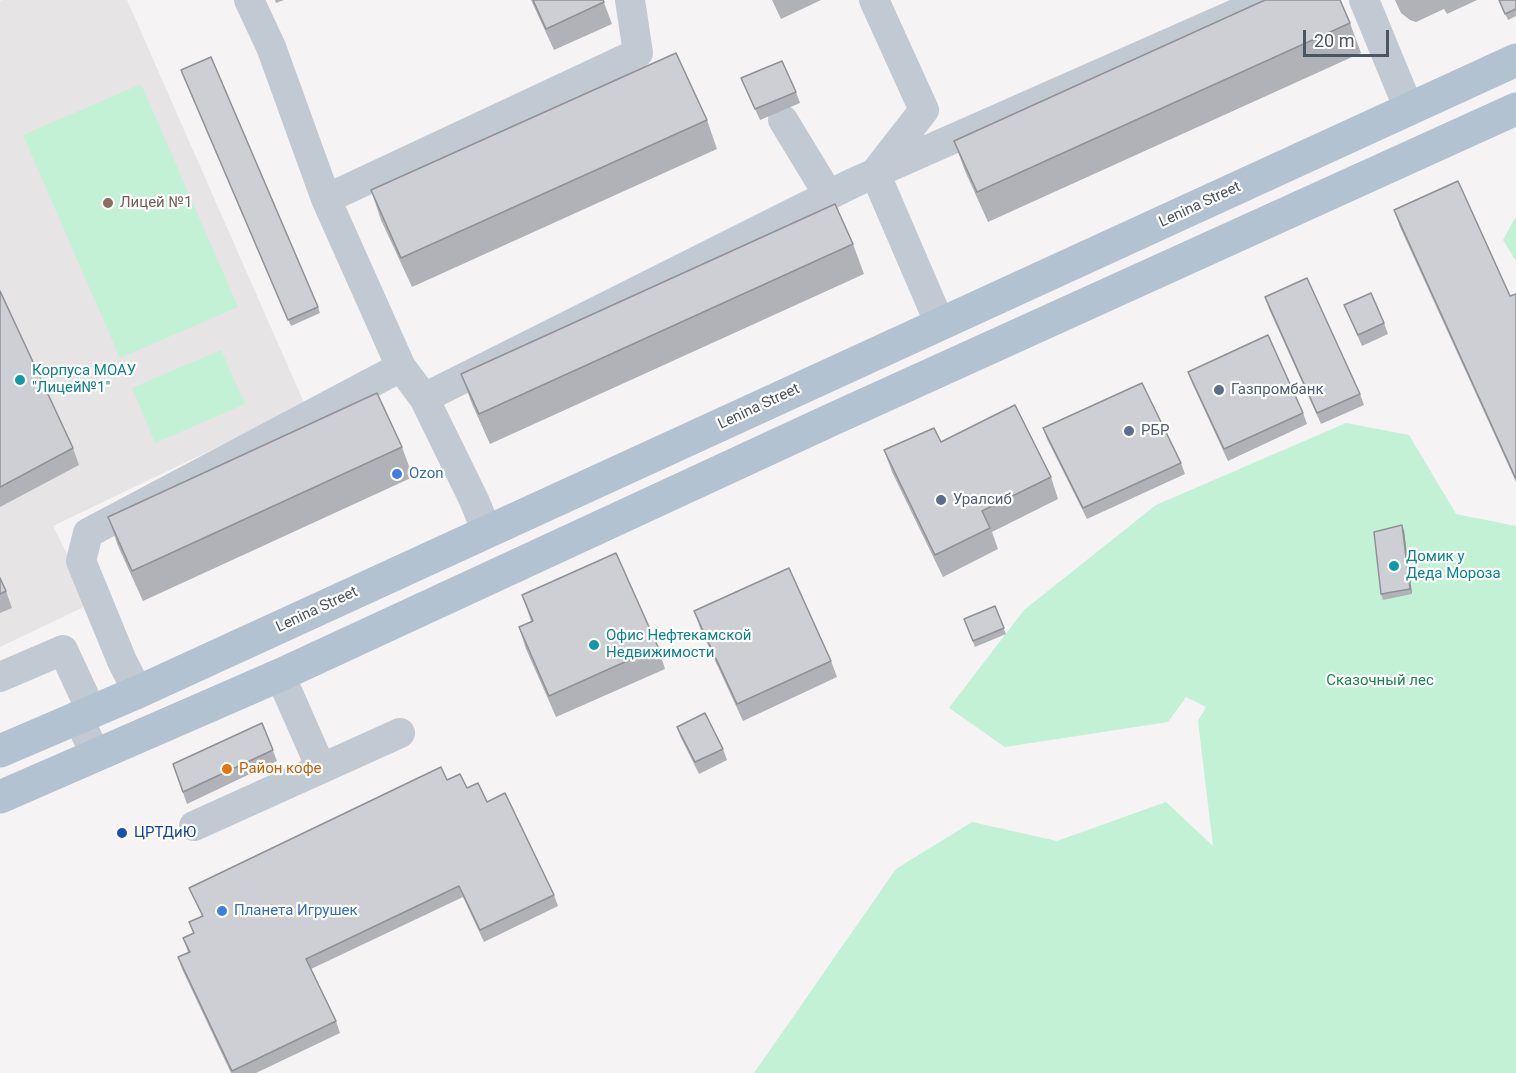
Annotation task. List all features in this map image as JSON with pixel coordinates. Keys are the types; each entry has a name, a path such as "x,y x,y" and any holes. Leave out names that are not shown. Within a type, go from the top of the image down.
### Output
{"main road":[{"name":"Lenina Street","path":"0,751 84,713 138,692 1516,60"},
{"path":"0,797 280,675 1516,109"}],"street":[{"path":"249,0 271,47 326,199 401,367 424,398 474,500 487,532"},
{"path":"326,199 638,53 630,0"},
{"path":"874,0 924,110 874,173"},
{"path":"424,398 828,194 1267,0"},
{"path":"1364,0 1409,109"},
{"path":"783,120 828,194"},
{"path":"874,173 940,324"},
{"path":"138,692 122,661 81,561 88,533 401,367"},
{"path":"0,677 63,650 96,755"},
{"path":"280,675 321,768"},
{"path":"194,826 399,733"}],"shaded area":[{"name":"Лицей №1","path":"127,0 305,405 53,526 92,603 0,647 0,1"}],"green space":[{"path":"141,84 238,307 120,358 23,135"},
{"path":"1516,218 1516,261 1503,240"},
{"path":"221,350 245,404 155,443 132,388"},
{"name":"Сказочный лес","path":"1346,423 1409,435 1456,514 1516,526 1516,1073 754,1073 896,869 972,822 1057,841 1166,802 1213,846 1198,721 1206,707 1186,697 1168,722 1005,747 949,708 1024,610 1156,505"}],"building":[{"path":"533,0 603,0 604,2 546,29"},
{"path":"1265,0 1340,0 1350,23 977,192 954,141"},
{"path":"1499,0 1516,0 1516,9 1505,14"},
{"path":"676,53 707,120 401,258 371,190"},
{"path":"211,57 318,307 288,320 181,70"},
{"path":"782,61 796,92 755,109 741,78"},
{"path":"1458,181 1510,296 1516,294 1516,479 1394,210"},
{"path":"835,204 853,244 479,414 461,374"},
{"path":"1307,278 1360,394 1317,413 1265,297"},
{"name":"Корпуса МОАУ \"Лицей№1\"","path":"0,291 73,448 0,487"},
{"path":"1371,293 1384,323 1358,335 1344,305"},
{"path":"1268,335 1303,413 1224,449 1188,372"},
{"path":"1142,383 1181,463 1083,508 1043,428"},
{"path":"377,393 402,447 132,571 108,517"},
{"path":"1015,405 1051,477 982,511 990,528 935,555 884,450 934,428 941,442"},
{"name":"Домик у Деда Мороза","path":"1402,525 1410,589 1381,594 1374,532"},
{"name":"Офис Нефтекамской Недвижимости","path":"616,553 658,647 549,696 519,627 533,621 522,595"},
{"path":"789,568 831,661 737,704 694,611"},
{"path":"0,578 6,591 0,594"},
{"path":"995,606 1004,628 973,641 964,619"},
{"path":"705,713 723,749 695,762 677,727"},
{"path":"262,723 273,750 183,792 173,764"},
{"path":"441,767 447,780 460,774 467,788 478,783 487,802 505,793 554,895 480,930 459,886 306,959 336,1021 232,1071 178,957 190,952 183,938 194,933 189,922 203,916 189,888"}],"place":[{"name":"Лицей №1","path":"108,203"},
{"name":"Корпуса МОАУ \"Лицей№1\"","path":"20,380"},
{"name":"Газпромбанк","path":"1219,390"},
{"name":"РБР","path":"1129,431"},
{"name":"Ozon","path":"397,474"},
{"name":"Уралсиб","path":"941,500"},
{"name":"Домик у Деда Мороза","path":"1394,566"},
{"name":"Офис Нефтекамской Недвижимости","path":"594,645"},
{"name":"Район кофе","path":"227,769"},
{"name":"ЦРТДиЮ","path":"122,833"},
{"name":"Планета Игрушек","path":"222,911"}]}
